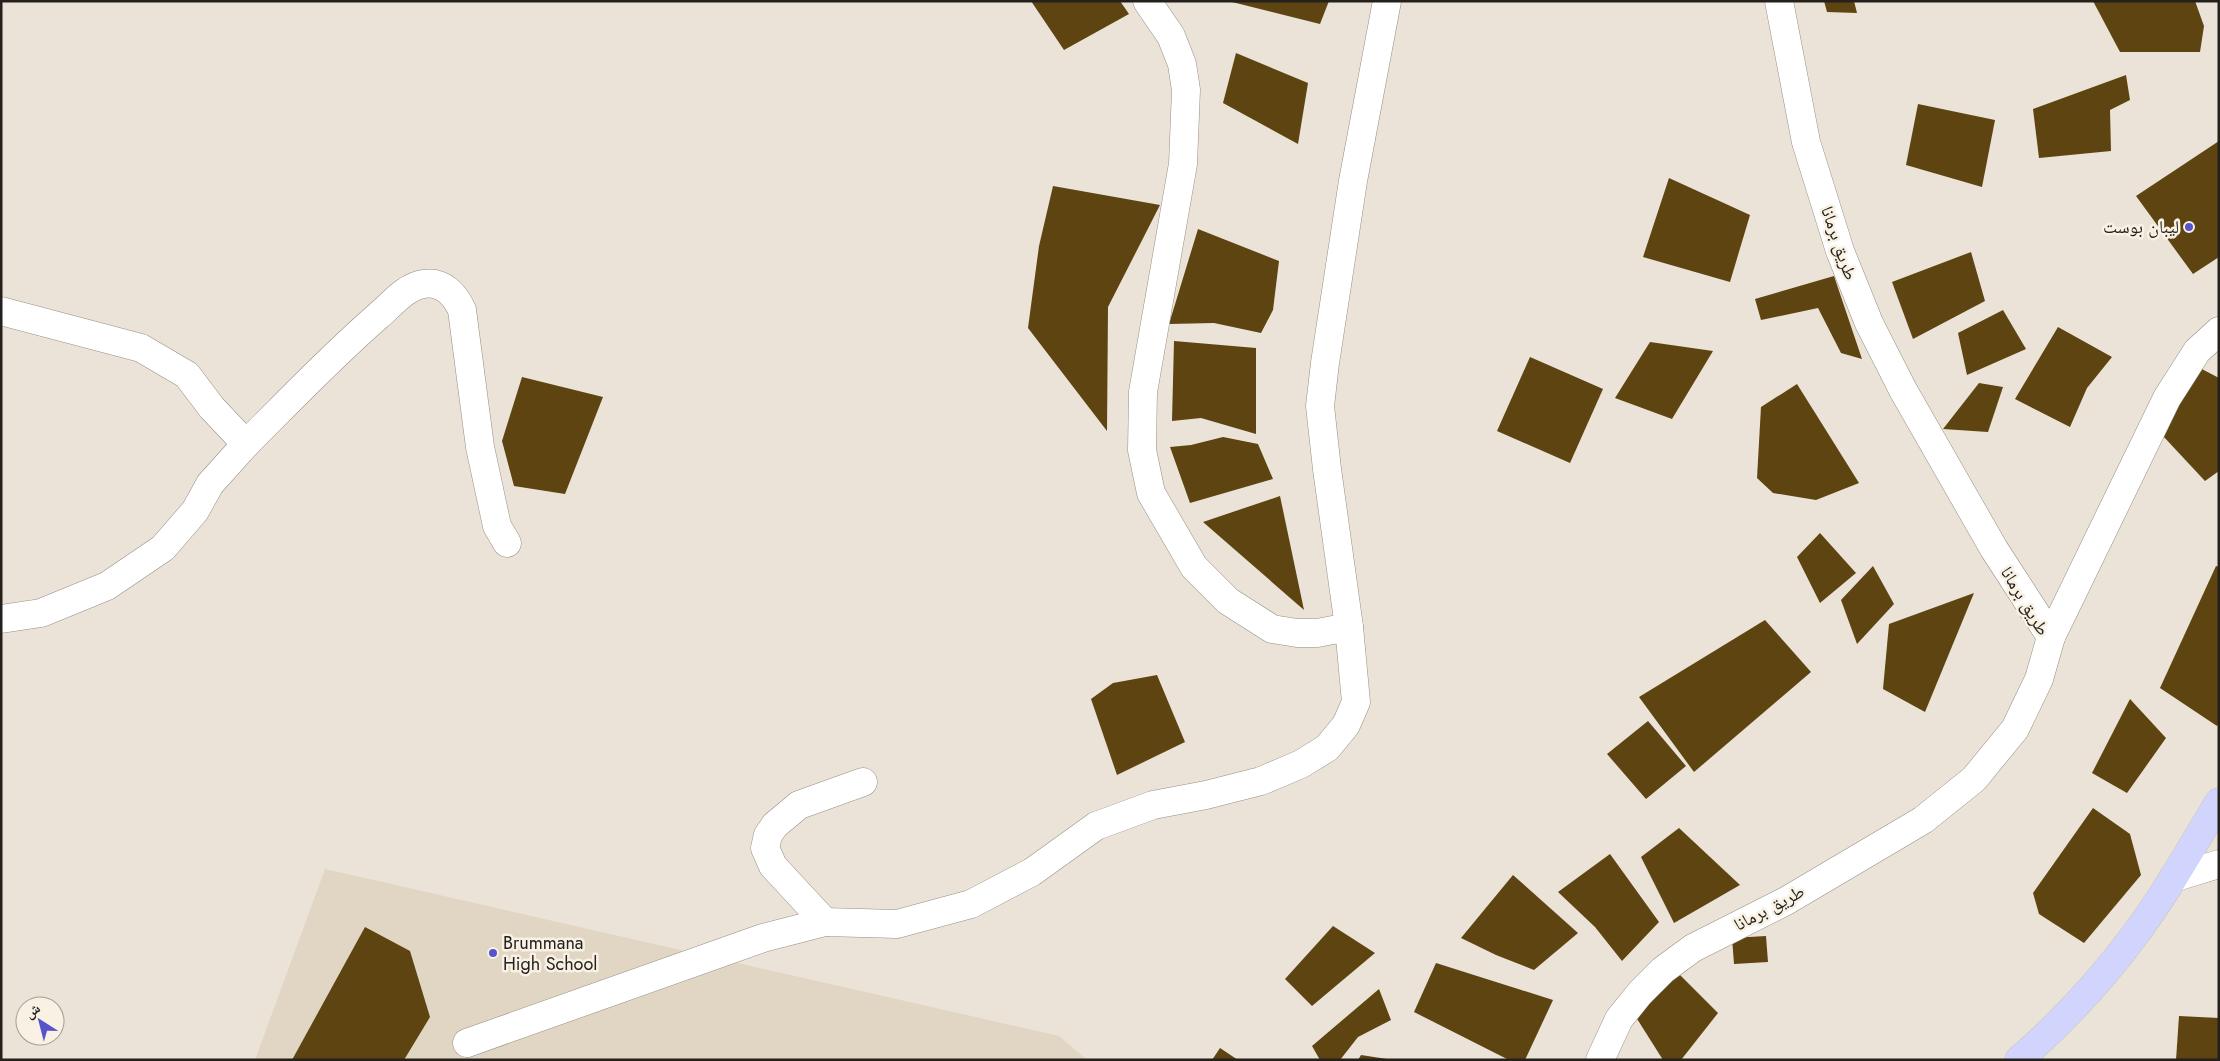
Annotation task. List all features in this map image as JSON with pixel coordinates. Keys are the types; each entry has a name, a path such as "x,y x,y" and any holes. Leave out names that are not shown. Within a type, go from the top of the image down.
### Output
{"main road":[{"path":"2019,1060 2051,1032 2098,981 2132,940 2173,878 2219,802"}],"street":[{"path":"1147,1 1171,36 1182,64 1186,90 1183,164 1143,392 1142,450 1151,493 1194,567 1228,601 1272,629 1298,633 1318,633 1349,627"},
{"path":"467,1043 763,938 825,922 897,924 971,904 1032,872 1096,826 1153,805 1206,796 1261,781 1301,764 1327,748 1346,725 1356,702 1349,627 1320,406 1352,181 1386,1"},
{"name":"طريق برمانا","path":"1600,1060 1619,1019 1640,993 1663,970 1693,948 1786,901 1923,820 1974,779 2015,730 2039,679 2050,637 1994,549 1902,390 1869,322 1840,251 1806,142 1779,1"},
{"path":"1,619 41,613 107,586 163,548 195,511 210,484 246,444 341,348 407,291 425,284 445,288 456,298 462,310 480,447 497,526 507,543"},
{"path":"1,311 141,348 187,375 212,408 246,444"},
{"path":"2050,637 2167,398 2197,351 2219,331"},
{"path":"825,922 773,866 765,848 768,835 775,825 799,804 863,782"},
{"path":"2173,878 2219,864"}],"shaded area":[{"name":"Brummana High School","path":"325,869 1059,1036 1087,1060 255,1060"}],"building":[{"path":"1031,1 1120,1 1129,14 1064,50"},
{"path":"1228,1 1329,1 1320,24"},
{"path":"1824,1 1854,1 1857,13 1827,12"},
{"path":"2093,1 2195,1 2204,26 2200,52 2120,52"},
{"path":"1236,53 1308,83 1298,144 1223,103"},
{"path":"2126,75 2130,100 2110,110 2111,151 2039,158 2033,109"},
{"path":"1918,104 1995,120 1982,187 1906,165"},
{"name":"ليبان بوست","path":"2219,141 2219,257 2193,274 2136,196"},
{"path":"1669,178 1750,215 1730,282 1643,257"},
{"path":"1053,186 1160,205 1108,307 1107,431 1028,328 1039,246"},
{"path":"1198,229 1279,261 1273,310 1261,333 1214,323 1169,324"},
{"path":"1971,252 1985,301 1913,339 1892,282"},
{"path":"1834,276 1862,359 1841,353 1818,308 1761,320 1755,299"},
{"path":"2003,310 2026,349 1967,375 1958,333"},
{"path":"2058,327 2112,357 2087,388 2070,427 2015,399"},
{"path":"1174,341 1256,348 1256,434 1201,418 1172,421"},
{"path":"1650,342 1713,351 1672,419 1615,398"},
{"path":"1530,357 1603,389 1570,463 1497,431"},
{"path":"2198,367 2219,378 2219,471 2205,481 2163,436"},
{"path":"522,377 603,397 565,494 514,486 502,441"},
{"path":"1979,383 2003,387 1988,432 1943,429"},
{"path":"1797,384 1859,483 1816,500 1773,493 1757,478 1761,407"},
{"path":"1223,437 1258,444 1273,479 1190,503 1170,447 1191,445"},
{"path":"1280,496 1304,610 1203,522"},
{"path":"1820,533 1856,573 1820,603 1797,557"},
{"path":"1873,566 1894,604 1857,644 1841,600"},
{"path":"2216,566 2219,567 2219,723 2217,726 2160,688"},
{"path":"1974,593 1925,712 1883,689 1889,624"},
{"path":"1765,620 1811,672 1694,772 1639,697"},
{"path":"1157,675 1185,742 1117,775 1091,699 1113,683"},
{"path":"2130,699 2166,738 2127,793 2092,773"},
{"path":"1648,721 1686,766 1646,799 1607,754"},
{"path":"2093,808 2130,834 2141,875 2084,943 2039,914 2033,893"},
{"path":"1679,828 1740,885 1674,923 1641,857"},
{"path":"1610,854 1659,922 1622,961 1595,927 1558,892"},
{"path":"1513,875 1578,933 1534,970 1496,955 1461,938"},
{"path":"1333,926 1375,953 1312,1006 1285,979"},
{"path":"365,927 410,951 430,1017 404,1060 292,1060"},
{"path":"1766,936 1768,962 1734,964 1732,938"},
{"path":"1436,963 1553,1000 1525,1060 1509,1060 1414,1012"},
{"path":"1679,974 1718,1013 1681,1060 1663,1060 1634,1014"},
{"path":"1379,989 1391,1020 1358,1037 1340,1060 1320,1060 1312,1046"},
{"path":"2179,1016 2219,1018 2219,1060 2176,1060"},
{"path":"1220,1048 1238,1060 1212,1060"},
{"path":"1361,1055 1387,1059 1387,1060 1358,1060"}],"place":[{"name":"ليبان بوست","path":"2189,227"},
{"name":"Brummana High School","path":"493,953"}]}
